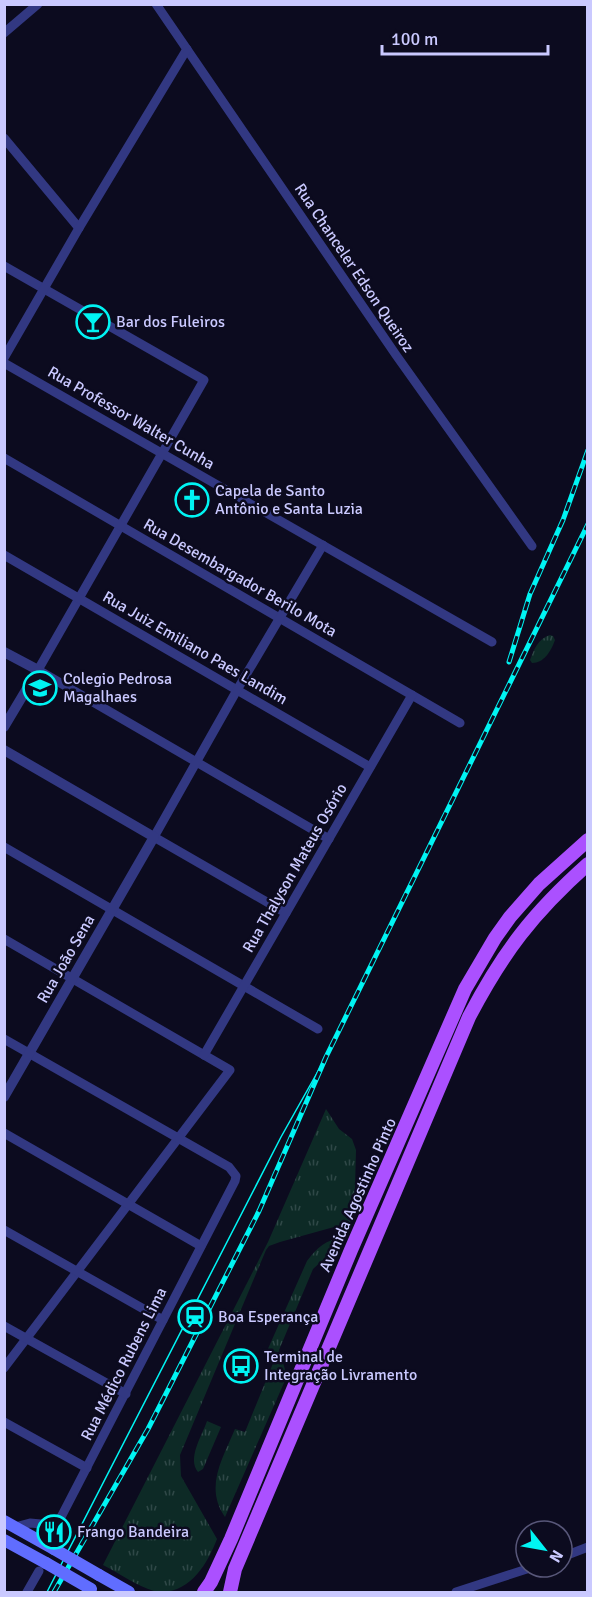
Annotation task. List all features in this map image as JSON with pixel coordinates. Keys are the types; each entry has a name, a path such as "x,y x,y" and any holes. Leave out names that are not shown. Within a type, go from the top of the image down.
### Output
{"main road":[{"name":"Avenida Agostinho Pinto","path":"204,1593 231,1539 351,1250 465,989 510,916 539,884 588,840"},
{"name":"Avenida Agostinho Pinto","path":"230,1593 235,1569 469,1017 490,977 512,943 556,892 588,864"},
{"path":"10,1524 129,1593"},
{"path":"4,1540 42,1567 94,1591"}],"street":[{"path":"4,33 38,4"},
{"name":"Rua Chanceler Edson Queiroz","path":"156,4 391,348 531,546"},
{"path":"4,358 187,49"},
{"path":"4,138 79,228"},
{"path":"4,266 203,379 204,382 4,727"},
{"name":"Rua Professor Walter Cunha","path":"4,363 492,642"},
{"name":"Rua Desembargador Berilo Mota","path":"4,458 460,723"},
{"path":"154,837 323,545"},
{"name":"Rua Juiz Emiliano Paes Landim","path":"4,555 370,767"},
{"path":"4,652 329,839"},
{"name":"Rua Thalyson Mateus Osório","path":"204,1055 412,695"},
{"path":"4,750 286,914"},
{"name":"Rua João Sena","path":"4,1097 154,837"},
{"path":"4,847 318,1029"},
{"path":"4,939 230,1070 28,1340 4,1368"},
{"path":"4,1039 179,1138"},
{"path":"4,1133 201,1246"},
{"name":"Rua Médico Rubens Lima","path":"10,1524 52,1525 59,1521 235,1181 236,1176 229,1167 179,1138"},
{"path":"4,1230 164,1320"},
{"path":"4,1326 126,1394"},
{"path":"4,1422 87,1468"},
{"path":"27,1593 42,1567"},
{"path":"456,1593 514,1573"}],"green space":[{"path":"550,635 555,640 549,652 540,661 532,663 530,660 537,645"},
{"path":"326,1109 339,1129 352,1139 356,1150 355,1188 361,1195 352,1222 280,1242 269,1246 266,1250 180,1455 181,1476 217,1539 202,1568 186,1584 166,1592 148,1589 103,1565 268,1242"},
{"path":"343,1238 337,1252 326,1257 313,1269 279,1350 287,1376 225,1517 216,1495 218,1473 235,1429 245,1432 276,1356 267,1351 307,1261 322,1245"},
{"path":"207,1421 221,1427 203,1469 198,1472 194,1460 195,1454"}],"tram line":[{"path":"47,1592 281,1137 326,1057"}],"railway":[{"path":"509,662 530,594 563,520 588,450"},
{"path":"54,1592 148,1429 259,1211 326,1057 588,524"}],"place":[{"name":"Bar dos Fuleiros","path":"93,322"},
{"name":"Capela de Santo Antônio e Santa Luzia","path":"192,500"},
{"name":"Colegio Pedrosa Magalhaes","path":"40,688"},
{"name":"Boa Esperança","path":"195,1317"},
{"name":"Terminal de Integração Livramento","path":"241,1366"},
{"name":"Frango Bandeira","path":"54,1532"}]}
